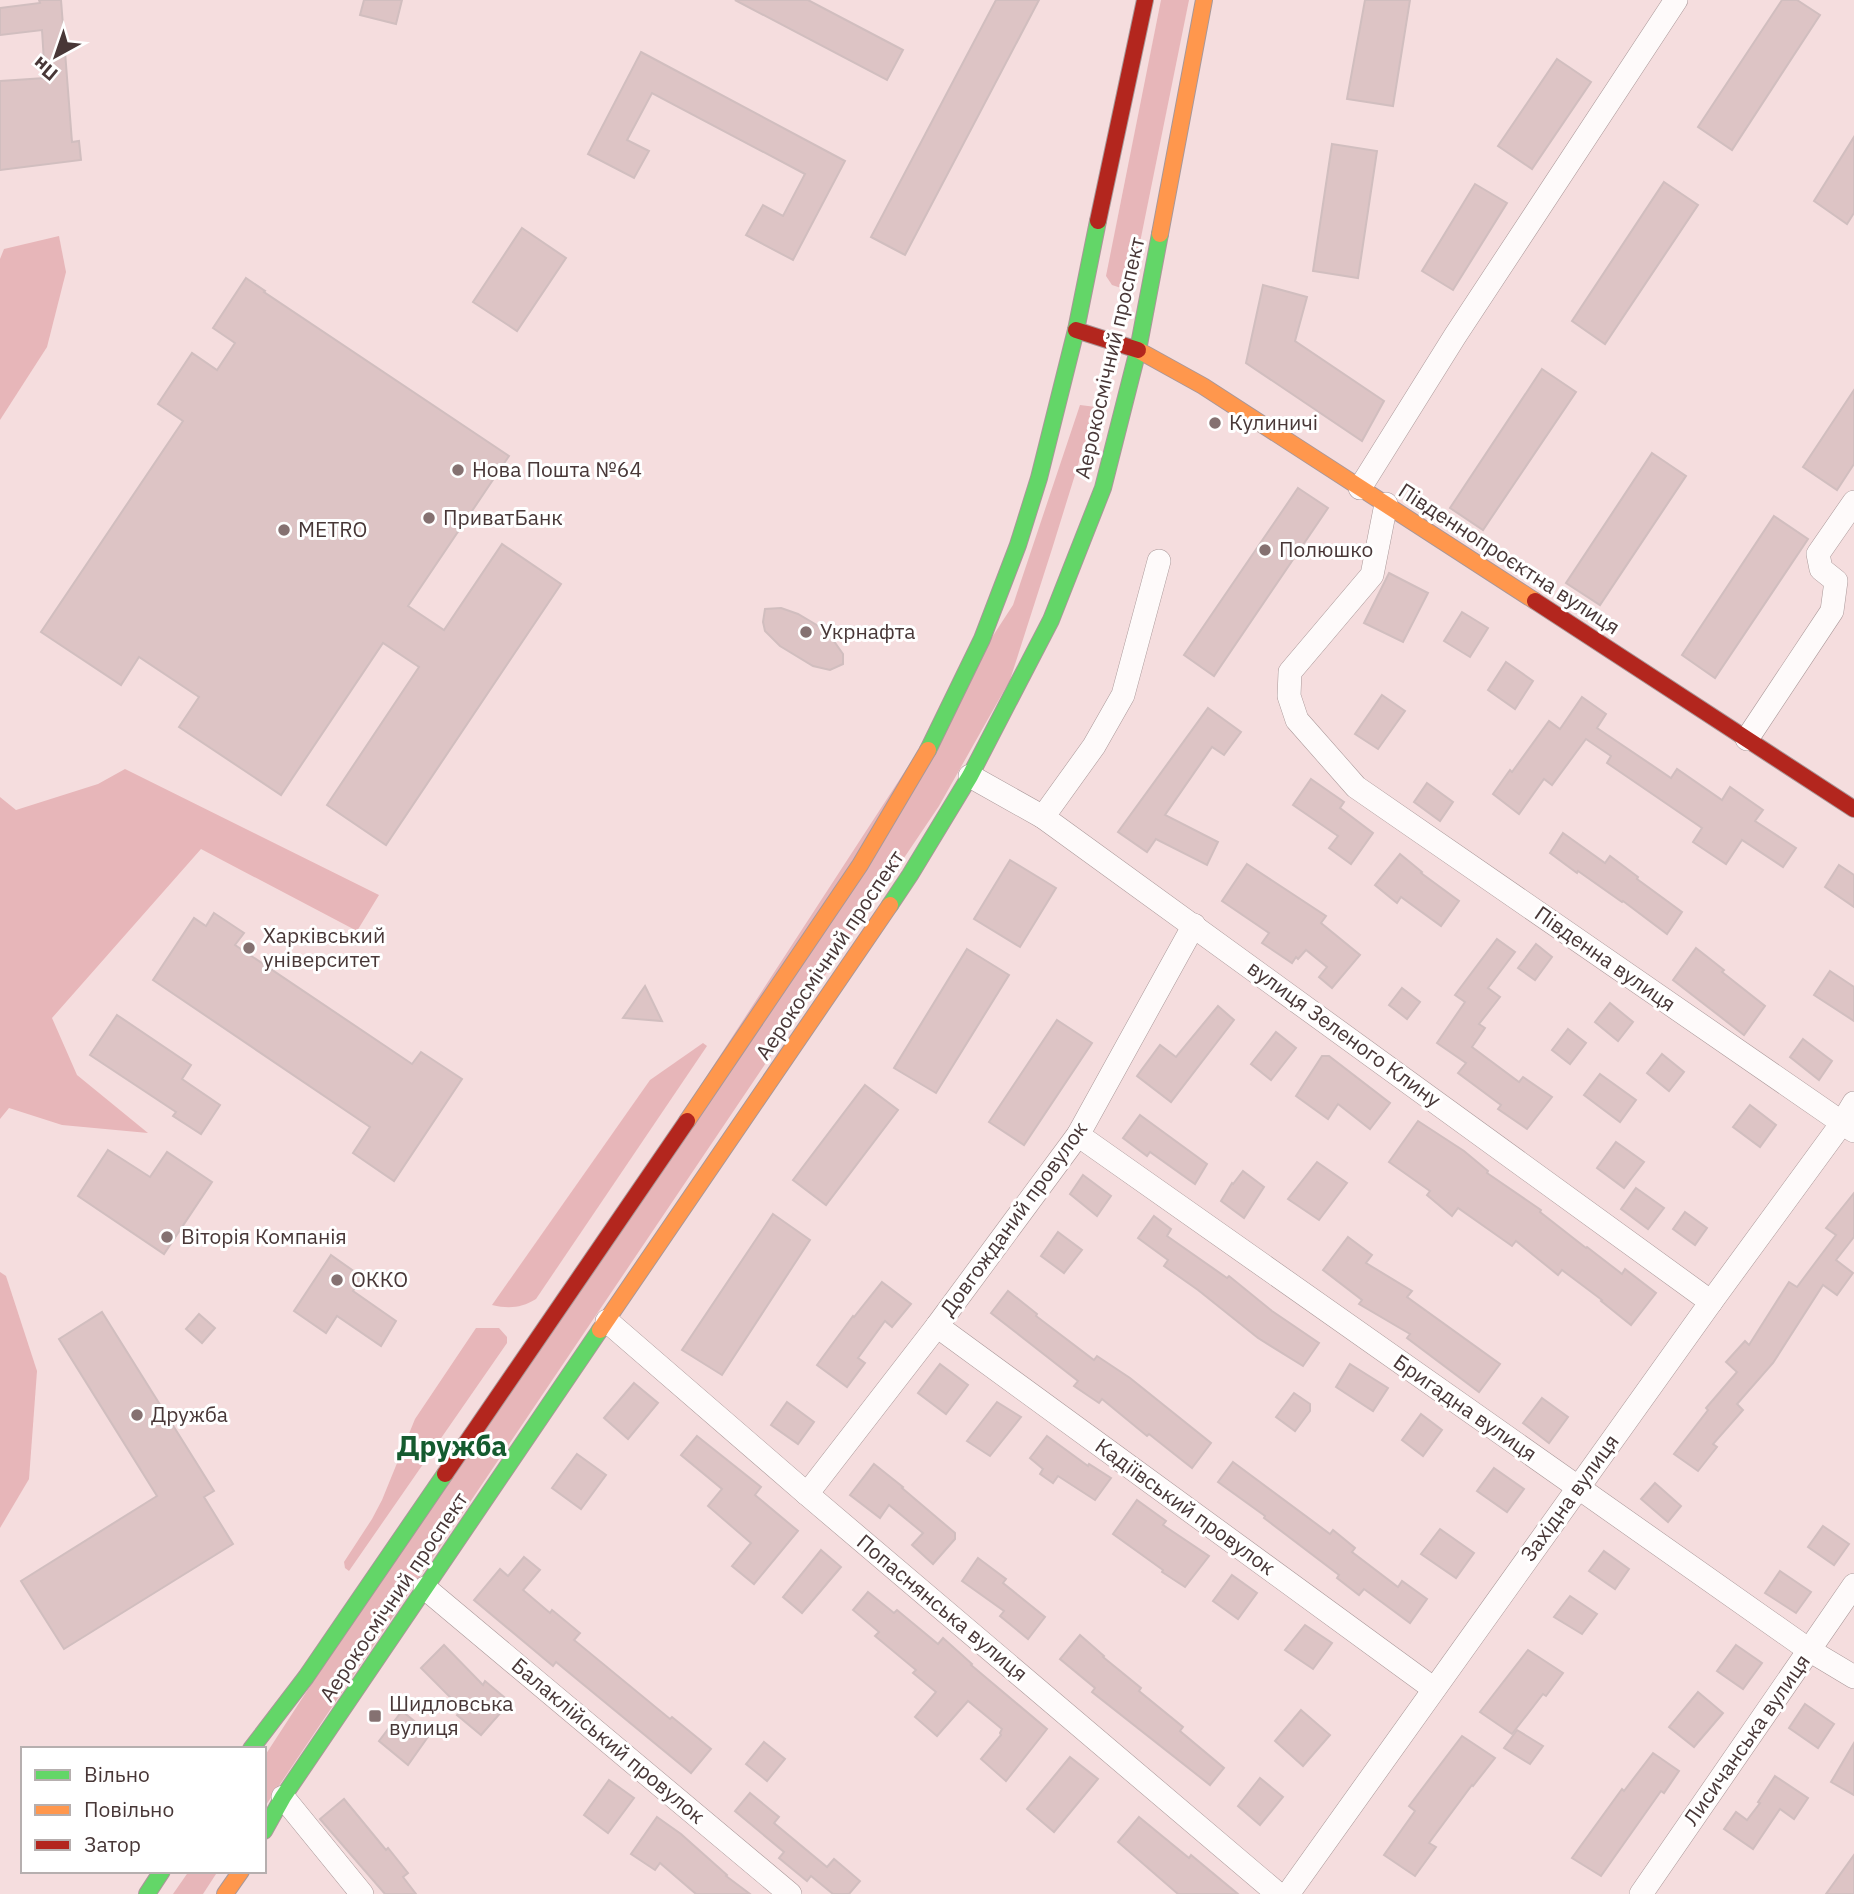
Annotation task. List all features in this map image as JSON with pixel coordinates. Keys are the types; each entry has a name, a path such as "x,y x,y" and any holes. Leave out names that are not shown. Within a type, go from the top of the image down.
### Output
{"main road":[{"name":"Аерокосмічний проспект","path":"253,1747 306,1677 750,1029 860,865 923,761 982,639 1040,478 1076,330 1145,0"},
{"name":"Аерокосмічний проспект","path":"266,1826 282,1797 910,875 971,776 1051,620 1102,488 1138,351 1205,0"},
{"name":"Південнопроєктна вулиця","path":"1076,330 1138,351 1203,386 1854,809"},
{"path":"147,1894 161,1873"},
{"path":"225,1894 240,1873"}],"street":[{"path":"1360,488 1455,336 1676,0"},
{"path":"1747,739 1832,611 1836,581 1821,569 1818,554 1854,502"},
{"name":"Південна вулиця","path":"1386,504 1372,575 1290,672 1289,696 1297,720 1356,787 1850,1119"},
{"path":"1043,817 1094,746 1123,695 1159,561"},
{"name":"вулиця Зеленого Клину","path":"971,776 1043,817 1711,1302"},
{"name":"Довгожданий провулок","path":"807,1494 937,1326 1078,1135 1194,925"},
{"name":"Західна вулиця","path":"1288,1894 1711,1302 1850,1119"},
{"name":"Бригадна вулиця","path":"1078,1135 1809,1650 1854,1677"},
{"name":"Попаснянська вулиця","path":"607,1321 1278,1894"},
{"name":"Кадіївський провулок","path":"937,1326 1434,1689"},
{"name":"Лисичанська вулиця","path":"1641,1894 1854,1585"},
{"name":"Балаклійський провулок","path":"425,1588 790,1894"},
{"path":"282,1797 362,1894"}],"shaded area":[{"path":"1161,0 1189,0 1132,282 1121,288 1112,285 1106,276"},
{"path":"59,236 66,272 47,347 0,420 0,259 4,249"},
{"path":"1080,405 1096,407 1010,680 939,806 266,1805 266,1754 1013,605"},
{"path":"125,769 379,895 357,931 201,849 52,1018 77,1075 148,1133 62,1125 9,1108 0,1119 0,797 16,810 98,784"},
{"path":"703,1043 707,1046 536,1299 515,1307 492,1305 650,1080"},
{"path":"0,1272 6,1276 37,1371 29,1479 0,1528"},
{"path":"476,1328 499,1328 507,1337 507,1343 349,1571 344,1562 382,1500 415,1419"},
{"path":"188,1873 216,1873 203,1894 173,1894"}],"building":[{"path":"39,0 61,0 72,142 79,141 81,160 0,170 0,81 45,78 42,30 0,35 0,8 40,3"},
{"path":"364,0 402,0 396,24 360,15"},
{"path":"735,0 808,0 903,50 887,80"},
{"path":"996,0 1039,0 905,255 871,237"},
{"path":"1365,0 1410,0 1393,106 1347,99"},
{"path":"1782,0 1797,0 1820,15 1732,150 1698,127"},
{"path":"641,52 845,161 793,260 746,235 763,205 783,216 805,174 652,93 627,140 649,151 634,178 588,154"},
{"path":"1557,59 1591,82 1532,169 1498,146"},
{"path":"1854,137 1854,213 1847,224 1814,201"},
{"path":"1332,144 1377,151 1358,278 1313,271"},
{"path":"1664,182 1698,205 1605,344 1572,321"},
{"path":"1475,184 1507,203 1453,290 1422,271"},
{"path":"522,228 566,258 517,331 473,302"},
{"name":"METRO","path":"246,278 509,456 408,606 444,630 502,544 561,584 386,845 327,805 419,667 383,643 281,795 179,727 199,697 139,657 121,685 41,632 183,421 158,404 192,353 217,370 235,343 213,328"},
{"path":"1263,285 1307,297 1295,341 1384,401 1362,441 1246,363"},
{"path":"1542,369 1576,392 1483,530 1450,508"},
{"path":"1854,390 1854,464 1837,490 1803,467"},
{"path":"1652,453 1686,476 1600,605 1566,583"},
{"path":"1298,488 1328,508 1214,676 1184,655"},
{"path":"1774,516 1808,539 1715,678 1682,655"},
{"path":"1389,573 1428,593 1403,642 1364,623"},
{"path":"781,608 820,627 843,654 843,664 830,670 813,666 780,646 765,631 763,622 765,609"},
{"path":"1462,612 1488,628 1470,657 1444,641"},
{"path":"1506,662 1533,681 1515,709 1488,690"},
{"path":"1382,695 1405,711 1378,749 1355,734"},
{"path":"1582,697 1606,714 1597,728 1671,778 1677,769 1722,800 1730,787 1763,810 1755,821 1796,848 1783,867 1742,840 1726,864 1693,842 1702,828 1607,763 1611,756 1586,739 1552,785 1544,779 1519,814 1493,794 1549,721 1560,729"},
{"path":"1208,708 1241,732 1224,755 1212,747 1165,815 1218,842 1207,865 1156,839 1147,852 1118,832"},
{"path":"1311,779 1344,802 1340,808 1373,833 1351,864 1329,848 1338,836 1293,805"},
{"path":"1427,783 1453,802 1440,821 1414,802"},
{"path":"1563,833 1605,863 1610,856 1682,912 1667,934 1550,853"},
{"path":"1400,854 1459,901 1441,926 1401,897 1397,903 1375,885"},
{"path":"1010,860 1056,888 1020,947 974,919"},
{"path":"1247,864 1326,916 1321,923 1360,955 1332,988 1319,977 1327,967 1306,950 1292,963 1262,943 1269,933 1222,901"},
{"path":"1839,865 1854,875 1854,907 1825,887"},
{"path":"214,913 244,933 235,945 412,1064 421,1052 462,1079 394,1181 353,1153 370,1127 153,980 194,918 206,926"},
{"path":"1497,939 1515,952 1488,988 1500,997 1479,1024 1485,1028 1472,1047 1519,1082 1523,1077 1552,1097 1527,1129 1498,1109 1501,1105 1458,1073 1466,1063 1437,1043 1465,1002 1455,995"},
{"path":"1536,944 1552,957 1535,980 1518,968"},
{"path":"1696,948 1765,1006 1744,1035 1673,980"},
{"path":"967,949 1009,975 936,1093 894,1068"},
{"path":"1830,971 1854,987 1854,1021 1814,995"},
{"path":"645,986 662,1021 623,1018"},
{"path":"1402,988 1420,1002 1407,1019 1389,1005"},
{"path":"1610,1003 1633,1022 1618,1041 1595,1022"},
{"path":"1218,1006 1234,1020 1171,1102 1137,1076 1160,1045 1176,1057"},
{"path":"117,1015 191,1065 182,1079 220,1105 201,1134 173,1116 176,1112 90,1055"},
{"path":"1057,1020 1092,1043 1024,1145 989,1122"},
{"path":"1568,1029 1586,1043 1570,1064 1552,1050"},
{"path":"1276,1032 1296,1048 1271,1080 1251,1064"},
{"path":"1803,1039 1832,1061 1819,1080 1790,1057"},
{"path":"1662,1054 1684,1072 1669,1091 1647,1073"},
{"path":"1322,1056 1329,1056 1390,1103 1370,1129 1338,1104 1328,1119 1296,1096"},
{"path":"1600,1074 1636,1100 1620,1122 1584,1095"},
{"path":"865,1085 898,1110 826,1205 793,1180"},
{"path":"1750,1105 1776,1125 1760,1147 1733,1127"},
{"path":"1140,1115 1207,1164 1195,1184 1150,1152 1147,1156 1123,1138"},
{"path":"1418,1121 1464,1151 1488,1171 1487,1173 1541,1210 1540,1212 1586,1248 1622,1274 1625,1269 1656,1293 1631,1325 1562,1270 1558,1275 1516,1241 1512,1246 1458,1208 1452,1216 1427,1195 1430,1191 1389,1162"},
{"path":"1616,1142 1644,1162 1624,1188 1597,1168"},
{"path":"108,1150 150,1177 167,1152 212,1182 164,1254 78,1196"},
{"path":"1317,1162 1347,1183 1319,1220 1288,1199"},
{"path":"1243,1171 1264,1187 1244,1218 1221,1201"},
{"path":"1083,1175 1111,1196 1097,1216 1070,1194"},
{"path":"1636,1188 1664,1208 1648,1229 1621,1209"},
{"path":"1854,1193 1854,1237 1836,1260 1853,1273 1837,1295 1823,1285 1773,1363 1737,1404 1743,1410 1713,1444 1717,1447 1698,1471 1674,1454 1708,1410 1706,1408 1737,1372 1726,1362 1745,1341 1749,1345 1789,1282 1797,1287 1836,1235 1826,1228"},
{"path":"1685,1212 1707,1228 1695,1245 1673,1229"},
{"path":"773,1214 810,1240 722,1375 682,1350"},
{"path":"1154,1216 1171,1229 1167,1236 1227,1278 1229,1276 1272,1311 1319,1343 1303,1366 1258,1338 1164,1266 1168,1260 1138,1238"},
{"path":"1058,1232 1082,1250 1064,1273 1041,1256"},
{"path":"1348,1237 1372,1255 1366,1263 1412,1291 1407,1297 1500,1364 1479,1392 1407,1338 1410,1334 1359,1304 1362,1300 1323,1270"},
{"path":"331,1255 362,1277 353,1291 396,1321 381,1346 337,1316 326,1333 294,1311"},
{"path":"882,1282 911,1304 892,1327 885,1321 858,1358 865,1363 847,1387 817,1365"},
{"path":"1008,1291 1094,1360 1097,1356 1130,1378 1211,1443 1192,1468 1102,1399 1099,1403 1074,1386 1078,1381 991,1313"},
{"name":"Дружба","path":"102,1312 214,1491 204,1497 233,1544 64,1649 21,1581 157,1496 59,1339"},
{"path":"199,1314 215,1328 202,1343 186,1329"},
{"path":"940,1364 968,1385 946,1414 918,1393"},
{"path":"1350,1364 1388,1388 1373,1411 1336,1387"},
{"path":"634,1383 658,1403 628,1439 604,1418"},
{"path":"1294,1393 1310,1404 1310,1411 1295,1431 1276,1417"},
{"path":"1542,1398 1568,1417 1549,1443 1523,1423"},
{"path":"787,1402 814,1422 798,1444 771,1425"},
{"path":"997,1402 1021,1417 990,1456 967,1441"},
{"path":"1421,1414 1442,1430 1423,1456 1402,1440"},
{"path":"697,1436 761,1487 755,1495 798,1531 754,1584 732,1566 751,1543 708,1506 722,1489 681,1455"},
{"path":"1047,1436 1088,1466 1089,1464 1111,1478 1095,1500 1058,1476 1053,1483 1040,1474 1043,1469 1030,1458"},
{"path":"577,1454 606,1475 581,1509 552,1488"},
{"path":"1233,1462 1330,1534 1333,1530 1355,1548 1352,1552 1398,1587 1402,1581 1427,1599 1410,1623 1364,1589 1359,1595 1337,1578 1339,1575 1218,1482"},
{"path":"874,1464 955,1533 955,1539 933,1564 912,1545 923,1533 889,1505 880,1518 850,1495"},
{"path":"1494,1468 1524,1489 1507,1512 1477,1491"},
{"path":"1655,1483 1681,1506 1668,1522 1641,1499"},
{"path":"1137,1500 1166,1521 1163,1525 1209,1556 1185,1587 1113,1534"},
{"path":"1823,1526 1849,1544 1834,1565 1808,1547"},
{"path":"1440,1529 1474,1553 1456,1578 1421,1554"},
{"path":"821,1550 841,1567 802,1613 783,1597"},
{"path":"1604,1551 1629,1569 1615,1589 1589,1571"},
{"path":"524,1557 540,1570 523,1590 550,1613 552,1610 580,1633 574,1640 711,1749 691,1773 556,1662 553,1666 474,1600 500,1569 508,1576"},
{"path":"978,1558 1006,1579 1003,1583 1045,1617 1028,1639 1000,1616 1004,1611 962,1581"},
{"path":"1780,1571 1811,1592 1796,1613 1765,1593"},
{"path":"1232,1575 1257,1593 1238,1619 1213,1601"},
{"path":"868,1592 894,1613 897,1610 938,1644 943,1638 1047,1729 1006,1781 981,1759 1001,1735 1002,1729 968,1701 937,1736 915,1717 936,1692 913,1673 916,1670 875,1636 879,1632 853,1610"},
{"path":"1570,1596 1597,1614 1582,1634 1554,1617"},
{"path":"1305,1625 1332,1643 1313,1669 1285,1650"},
{"path":"1080,1635 1141,1688 1139,1691 1183,1727 1180,1731 1224,1768 1210,1785 1092,1692 1095,1688 1060,1659"},
{"path":"444,1645 483,1685 485,1681 510,1702 481,1735 457,1715 462,1709 421,1668"},
{"path":"1736,1645 1762,1663 1743,1689 1717,1671"},
{"path":"1528,1650 1563,1673 1512,1734 1480,1712"},
{"path":"1698,1692 1723,1713 1694,1747 1669,1727"},
{"path":"1805,1704 1834,1724 1818,1748 1789,1728"},
{"path":"1301,1710 1330,1735 1303,1766 1275,1741"},
{"path":"402,1711 430,1734 408,1765 379,1741"},
{"path":"1517,1730 1543,1746 1530,1764 1504,1748"},
{"path":"1462,1736 1495,1758 1429,1843 1436,1847 1415,1876 1384,1855 1415,1811 1409,1806"},
{"path":"764,1742 785,1759 767,1781 746,1764"},
{"path":"1854,1743 1854,1795 1831,1782"},
{"path":"1653,1753 1679,1771 1664,1793 1661,1791 1601,1876 1572,1858 1622,1789 1624,1791"},
{"path":"1070,1757 1098,1779 1054,1832 1027,1809"},
{"path":"1775,1776 1808,1798 1794,1819 1780,1809 1753,1849 1724,1829 1736,1812 1747,1820"},
{"path":"1260,1778 1283,1797 1260,1825 1238,1806"},
{"path":"609,1780 634,1798 608,1833 584,1815"},
{"path":"750,1793 779,1817 774,1823 827,1867 834,1859 860,1881 849,1894 833,1894 811,1876 807,1881 779,1858 784,1852 735,1811"},
{"path":"344,1799 408,1873 403,1877 416,1894 385,1894 320,1819"},
{"path":"657,1817 681,1834 726,1876 750,1894 696,1894 660,1863 655,1870 631,1854"},
{"path":"1139,1817 1238,1894 1178,1894 1118,1842"},
{"path":"1854,1855 1854,1894 1826,1894"}],"traffic: fast":[{"path":"928,750 982,639 1018,545 1039,478 1076,330 1098,221"},
{"path":"890,905 970,776 1051,620 1103,488 1138,350 1160,234"},
{"path":"266,1827 283,1797 600,1330"},
{"path":"253,1747 306,1677 445,1474"},
{"path":"147,1894 161,1873"}],"traffic: slow":[{"path":"1160,234 1204,0"},
{"path":"1138,350 1203,386 1535,601"},
{"path":"687,1121 860,865 928,750"},
{"path":"600,1330 890,905"},
{"path":"225,1894 240,1873"}],"traffic: jam":[{"path":"1098,221 1145,0"},
{"path":"1076,330 1138,350"},
{"path":"1535,601 1854,809"},
{"path":"445,1474 687,1121"}],"place":[{"name":"Кулиничі","path":"1215,423"},
{"name":"Нова Пошта №64","path":"458,470"},
{"name":"ПриватБанк","path":"429,518"},
{"name":"METRO","path":"284,530"},
{"name":"Полюшко","path":"1265,550"},
{"name":"Укрнафта","path":"806,632"},
{"name":"Харківський університет","path":"249,948"},
{"name":"Віторія Компанія","path":"167,1237"},
{"name":"ОККО","path":"337,1280"},
{"name":"Дружба","path":"137,1415"},
{"name":"Шидловська вулиця","path":"375,1716"}],"district":[{"name":"Дружба","path":"452,1446"}]}
